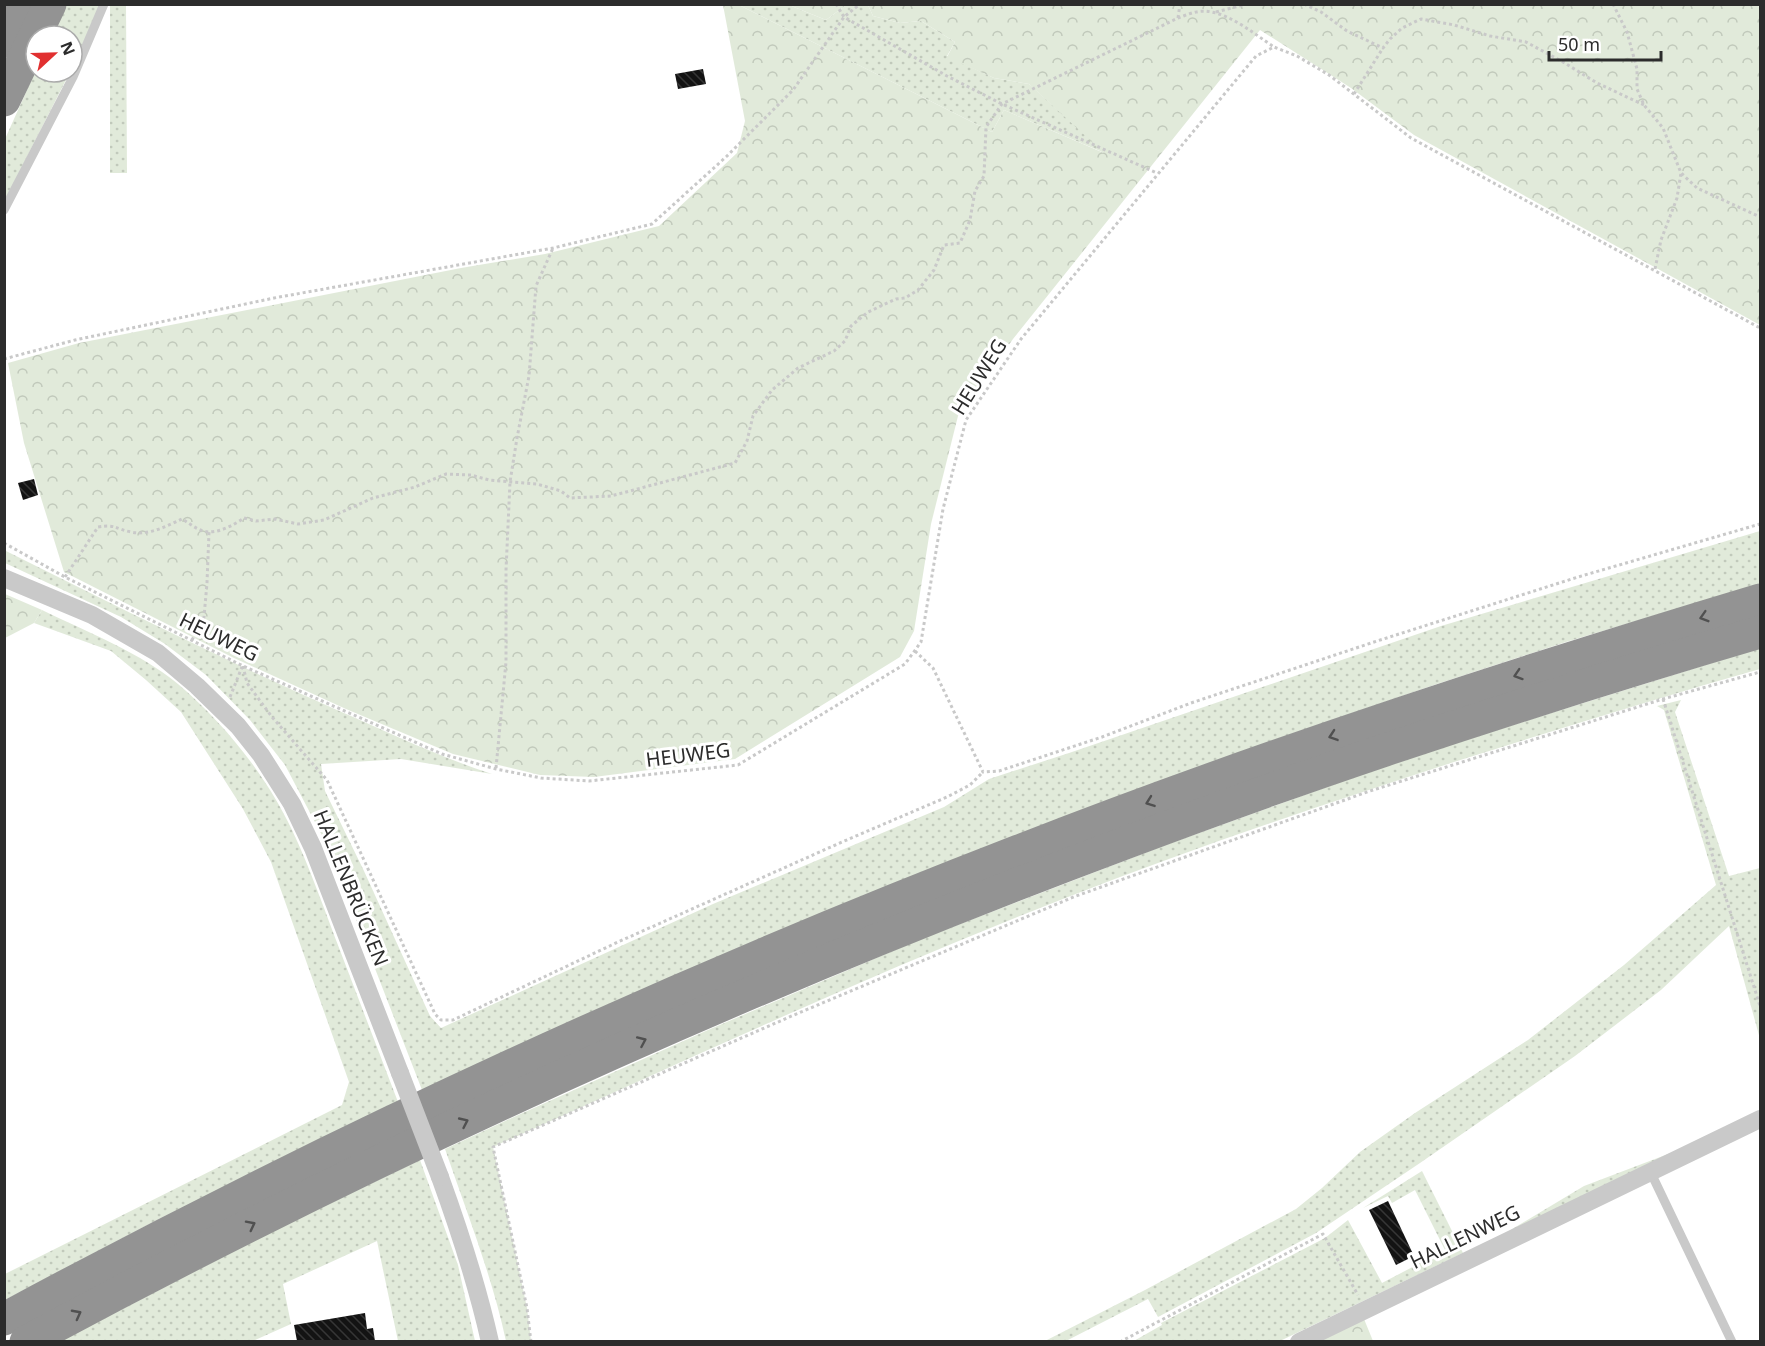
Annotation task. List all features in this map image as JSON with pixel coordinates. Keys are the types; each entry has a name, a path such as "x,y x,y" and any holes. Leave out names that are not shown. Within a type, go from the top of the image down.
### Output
{"highway":[{"path":"4,41 21,4"},
{"path":"4,100 50,4"},
{"path":"4,1318 242,1195 392,1122 625,1015 836,924 1029,847 1370,723 1602,648 1761,600"},
{"path":"26,1341 252,1224 502,1104 851,950 1197,816 1380,752 1613,675 1761,632"}],"street":[{"name":"HALLENBRÜCKEN","path":"4,578 92,615 158,653 197,686 238,726 261,755 292,804 313,848 440,1177 478,1290 490,1341"},
{"name":"HALLENWEG","path":"1299,1341 1761,1119"}],"lane":[{"path":"4,210 73,77 104,4"},
{"path":"1651,1173 1732,1341"}],"path":[{"path":"836,4 844,17 947,76 1002,104 1157,173"},
{"path":"4,359 75,340 274,298 553,248 652,224 727,156 793,90 844,17 860,4"},
{"path":"1178,18 1180,4"},
{"path":"65,577 98,527 111,525 132,533 151,532 182,519 201,531 209,532 232,526 244,518 256,521 275,519 298,524 324,520 373,498 415,487 447,474 537,484 561,490 570,498 611,496 735,463 747,441 753,416 772,390 798,368 834,351 845,341 851,326 868,312 896,299 905,298 918,290 934,270 944,245 960,243 970,220 975,191 984,176 986,127 1002,104 1178,18 1198,11 1215,12 1246,4"},
{"path":"1304,4 1321,12 1347,32 1383,48"},
{"path":"1613,4 1627,32 1637,69 1637,88 1644,105 1663,128 1681,173 1697,188 1761,217"},
{"path":"1215,12 1244,26 1274,47 1297,56 1329,75 1411,138 1761,328"},
{"path":"1354,94 1389,39 1402,28 1421,19 1454,25 1490,36 1526,42 1598,83 1644,105"},
{"name":"HEUWEG","path":"4,543 65,577 243,666 442,754 496,769 541,778 589,781 738,765 905,664 915,651 921,642 943,509 966,420 1021,339 1157,173 1256,56 1274,47"},
{"path":"1655,270 1661,240 1677,198 1681,173"},
{"path":"496,769 506,662 510,482 529,376 536,286 553,248"},
{"path":"243,666 247,683 272,717 327,780 435,1014 441,1020 453,1020 618,942 947,797 970,785 983,772 999,771 1092,741 1191,703 1374,642 1578,577 1761,524"},
{"path":"192,640 204,617 209,532"},
{"path":"915,651 933,668 983,772"},
{"path":"228,701 243,666"},
{"path":"531,1341 527,1308 493,1147 794,1015 1076,896 1370,791 1663,699 1761,672"},
{"path":"1663,699 1761,1006"},
{"path":"1120,1341 1323,1234 1367,1309"}],"green space":[{"path":"846,4 826,20 789,5"},
{"path":"66,5 100,5 84,41 84,24 57,24"},
{"path":"110,5 126,5 127,173 110,173"},
{"path":"723,5 739,5 992,132 1004,110 1104,153 1029,84 994,78 947,57 955,42 921,21 900,23 873,16 868,5 1760,5 1760,325 1414,135 1351,88 1260,30 1013,339 958,416 931,524 914,631 900,657 735,759 594,777 540,775 453,754 234,658 64,572 24,443 8,363 79,343 461,268 545,254 659,226 737,153 745,121"},
{"path":"739,5 789,5 826,20 846,5 868,5 873,16 900,23 921,21 955,42 947,56 994,78 1029,84 1107,154 1004,110 992,132"},
{"path":"30,84 64,84 4,202 5,139"},
{"path":"1760,531 1760,584 1566,642 1274,740 422,1090 328,847 285,765 250,720 206,675 165,644 121,617 5,563 4,550 169,632 295,691 433,752 492,774 401,759 321,764 325,791 430,1016 441,1028 713,904 944,807 989,779 1441,626"},
{"path":"5,594 42,610 34,623 5,638"},
{"path":"42,610 147,662 178,684 212,716 257,770 282,810 305,860 398,1102 159,1219 5,1300 5,1274 342,1105 349,1082 271,862 243,809 181,712 111,651 34,623"},
{"path":"1760,648 1760,669 1454,762 1212,843 1068,897 851,987 493,1147 527,1308 531,1341 506,1341 486,1269 445,1149 708,1030 916,941 1163,846 1407,758"},
{"path":"1681,700 1675,712 1729,876 1760,868 1760,1039 1729,926 1661,990 1575,1056 1316,1233 1158,1317 1148,1299 1066,1341 1045,1341 1296,1209 1360,1152 1415,1113 1528,1040 1624,965 1716,885 1664,710 1657,706"},
{"path":"1760,1110 1760,1116 1469,1255 1584,1186 1697,1143"},
{"path":"420,1160 458,1265 475,1341 398,1341 377,1241 283,1284 291,1324 253,1341 59,1342 278,1228"},
{"path":"1422,1171 1463,1253 1280,1341 1132,1342 1162,1325 1161,1323 1325,1238 1348,1220 1382,1283 1445,1250 1415,1190 1392,1203 1388,1196 1363,1208"},
{"path":"1364,1319 1373,1341 1314,1342"}],"building":[{"path":"703,69 706,84 678,89 675,74"},
{"path":"34,479 38,495 23,500 18,483"},
{"path":"1388,1201 1414,1256 1396,1265 1369,1210"},
{"path":"365,1313 367,1329 373,1328 375,1341 297,1341 294,1325"}]}
